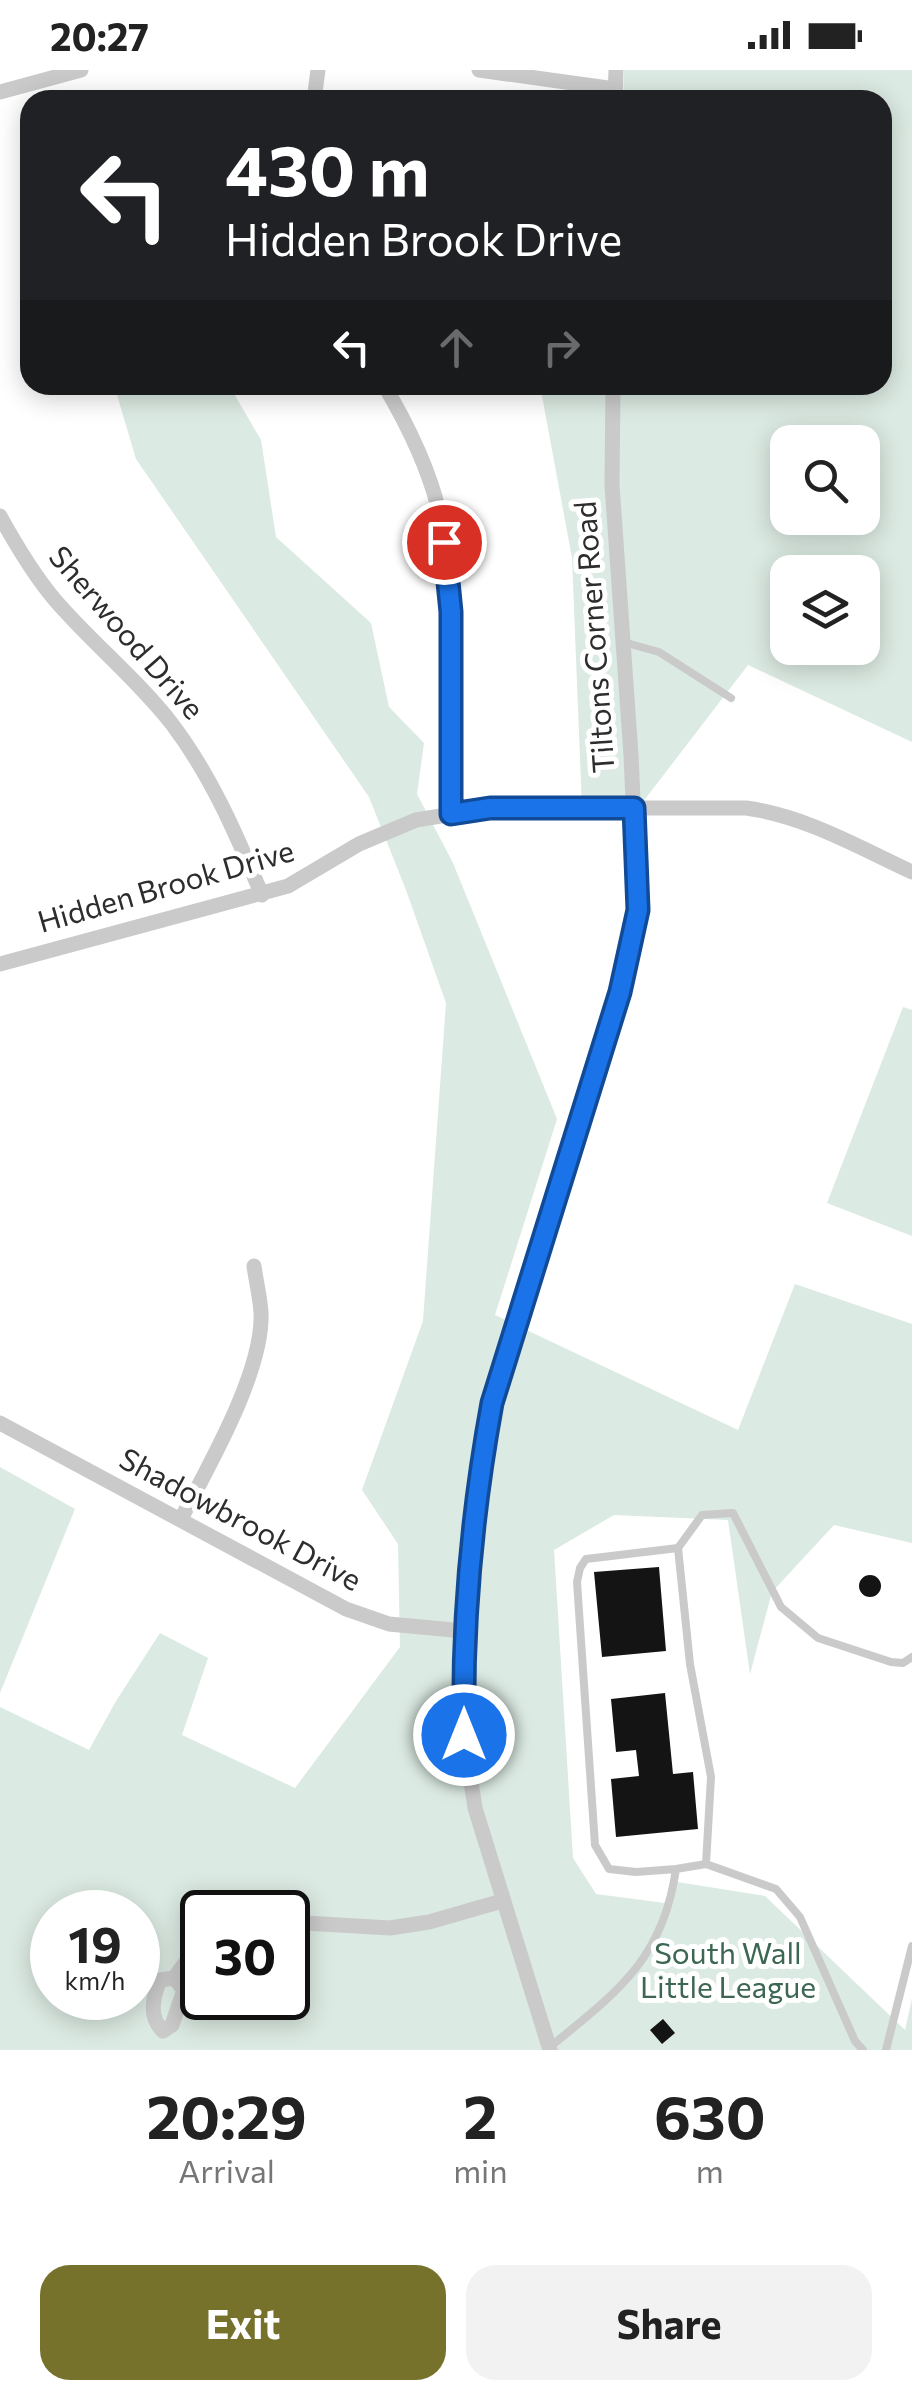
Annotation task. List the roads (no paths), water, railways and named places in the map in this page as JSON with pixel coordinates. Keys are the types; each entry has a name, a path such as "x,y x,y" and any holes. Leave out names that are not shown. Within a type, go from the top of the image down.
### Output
{"street":[{"path":"0,92 80,70"},
{"path":"480,70 588,90"},
{"path":"389,395 430,482 446,550 451,612 451,814"},
{"name":"Tiltons Corner Road","path":"549,2049 475,1808 466,1763 464,1631 492,1403 633,942 638,899 612,485 613,395"},
{"name":"Sherwood Drive","path":"0,516 26,561 56,600 138,684 189,748 224,806 262,894"},
{"name":"Hidden Brook Drive","path":"0,964 288,886 390,829 416,820 490,808 767,811 810,824 912,872"},
{"path":"180,1519 231,1422 252,1358 261,1314 254,1266"},
{"name":"Shadowbrook Drive","path":"0,1423 346,1609 368,1618 418,1628 464,1631"},
{"path":"310,1923 390,1928 502,1902"}],"lane":[{"path":"623,642 660,652 730,698"},
{"path":"706,1864 711,1777 690,1664 678,1548 702,1514 733,1512 781,1606 818,1638 891,1662 903,1663 912,1657"},
{"path":"678,1548 607,1554 586,1559 580,1568 598,1855 609,1869 617,1871 706,1864 776,1890 800,1917 863,2050"},
{"path":"549,2049 602,2004 647,1957 667,1916 676,1869"},
{"path":"886,2050 912,1946"}],"park label":[{"name":"South Wall Little League","path":"728,1971"}]}
